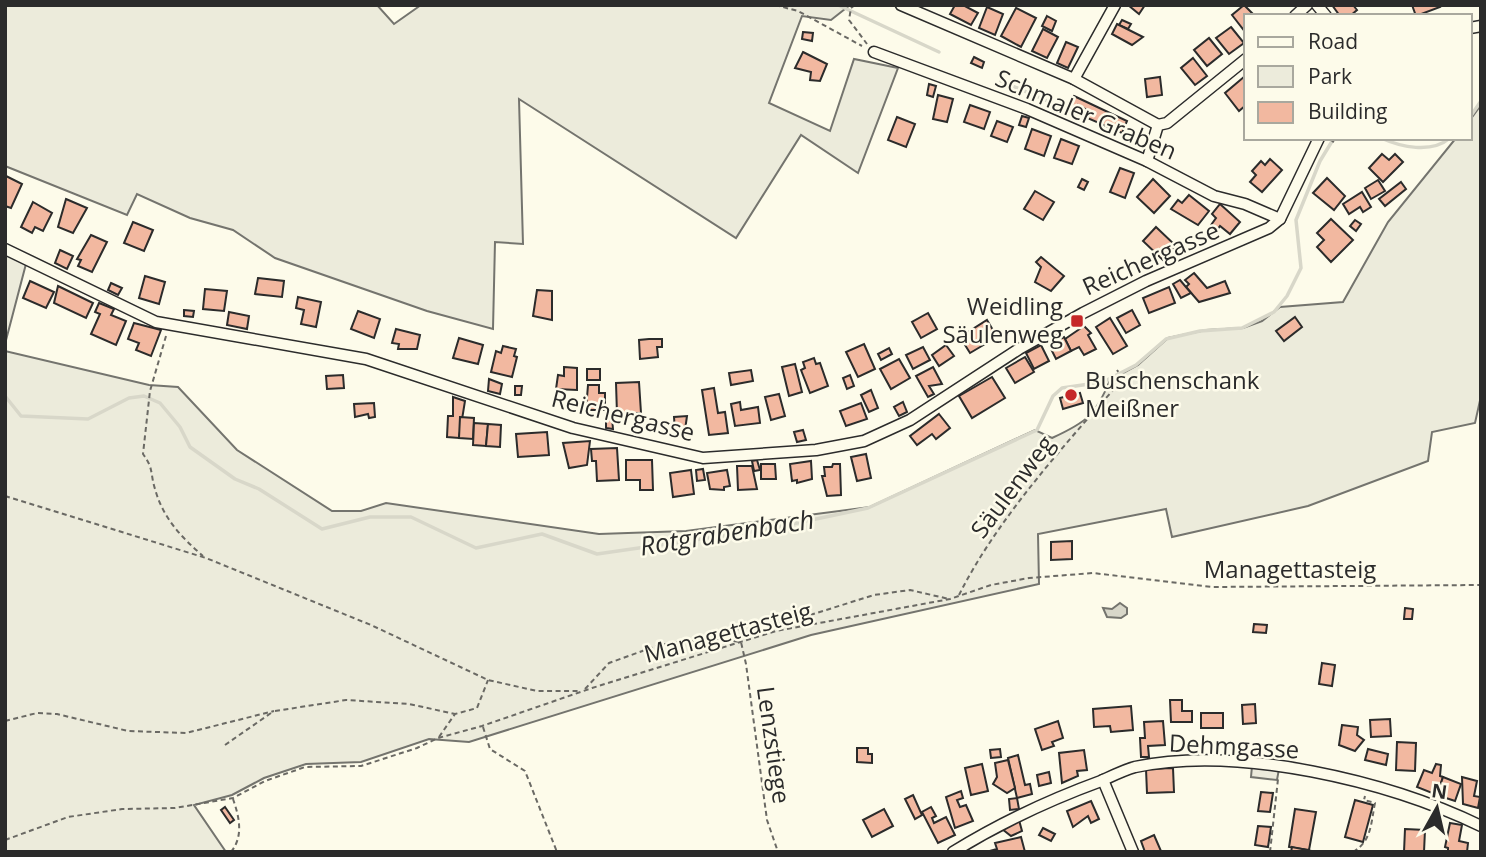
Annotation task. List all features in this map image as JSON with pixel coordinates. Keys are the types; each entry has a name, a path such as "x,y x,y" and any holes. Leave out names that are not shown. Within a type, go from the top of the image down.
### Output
{"street":[{"name":"Schmaler Graben","path":"901,5 1074,79 1158,125"},
{"path":"1074,79 1115,5"},
{"name":"Schmaler Graben","path":"874,52 1027,109 1147,160 1214,196 1245,204 1280,219"},
{"path":"1147,160 1158,125 1167,123 1244,61"},
{"path":"1280,219 1318,140"},
{"name":"Reichergasse","path":"5,249 168,325 366,359 573,428 662,451 703,458 816,450 864,441 910,420 1019,349 1083,313 1146,281 1251,237 1280,219"},
{"name":"Dehmgasse","path":"953,852 984,833 1052,800 1132,768 1161,763 1213,762 1280,768 1380,787 1427,802 1481,826"},
{"path":"1103,780 1133,852"}],"path":[{"path":"775,5 798,11 874,52"},
{"path":"855,5 851,8 849,20 874,52"},
{"path":"1331,140 1336,144"},
{"path":"168,325 150,391 143,454 153,468 155,489 177,535 206,558"},
{"name":"Säulenweg","path":"958,596 975,563 1071,437 1123,379 1117,370"},
{"path":"5,496 206,558 371,625 488,680 537,691 583,691 610,663 659,646 704,639 741,642"},
{"name":"Managettasteig","path":"5,840 68,817 122,809 175,808 233,798 265,781 305,767 361,766 417,748 438,738 776,631 950,599 1029,578 1093,573 1212,587 1481,584"},
{"path":"723,639 749,622 797,613 807,616 874,595 910,590 950,599"},
{"name":"Lenzstiege","path":"741,642 758,738 767,820 778,852"},
{"path":"5,721 37,713 57,714 128,731 186,733 274,711 346,700 409,704 454,714 477,708 488,680"},
{"path":"225,745 274,711"},
{"path":"438,738 454,714"},
{"path":"482,726 490,749 526,771 557,852"},
{"path":"1270,852 1280,768"},
{"path":"231,852 236,846 239,829 239,816 233,798"},
{"path":"1353,852 1365,844 1372,822 1375,803 1364,800"}],"green space":[{"path":"5,5 377,5 394,24 421,5 850,5 831,20 802,16 769,103 830,131 854,59 898,68 858,173 801,135 736,238 519,99 523,244 495,242 493,329 427,311 275,258 233,230 190,218 137,194 127,215 5,166"},
{"path":"1481,105 1481,396 1475,423 1432,432 1428,461 1308,506 1172,537 1166,509 1038,534 1039,584 811,635 469,742 429,739 361,762 306,764 264,778 232,795 194,805 226,852 5,852 5,351 149,385 178,387 237,450 332,511 361,511 386,503 599,534 686,531 870,507 1035,430 1052,438 1074,427 1095,410 1110,380 1138,365 1168,338 1206,330 1243,328 1262,321 1280,307 1343,302 1388,222 1454,140 1472,140 1472,117"},
{"path":"5,250 27,260 5,344"}],"shaded area":[{"path":"1120,603 1127,608 1127,614 1121,618 1107,617 1103,608 1112,609"},
{"path":"1252,766 1279,769 1277,780 1251,777"}],"building":[{"path":"955,5 963,5 978,13 971,25 950,14"},
{"path":"1128,5 1145,5 1139,14"},
{"path":"1244,5 1253,14 1244,14 1244,30 1232,15"},
{"path":"1332,5 1353,5 1357,10 1352,14 1339,14"},
{"path":"1412,5 1440,7 1421,14 1415,14"},
{"path":"987,7 1003,14 995,35 979,28"},
{"path":"1016,8 1036,18 1021,47 1001,36"},
{"path":"1047,16 1056,21 1052,31 1042,26"},
{"path":"1122,20 1131,24 1128,29 1119,25"},
{"path":"1117,24 1143,37 1132,45 1112,34"},
{"path":"1231,27 1244,43 1229,54 1216,38"},
{"path":"1043,29 1058,37 1047,58 1032,51"},
{"path":"803,32 813,33 812,41 802,39"},
{"path":"1209,38 1222,54 1207,66 1194,50"},
{"path":"1066,42 1078,47 1068,68 1057,63"},
{"path":"803,52 827,64 820,81 810,80 811,72 795,68"},
{"path":"974,57 984,62 982,68 971,63"},
{"path":"1193,58 1207,76 1195,85 1181,68"},
{"path":"1160,77 1162,95 1147,97 1145,79"},
{"path":"1244,77 1244,107 1239,111 1225,93"},
{"path":"929,84 936,86 933,97 927,95"},
{"path":"938,95 953,99 947,122 933,119"},
{"path":"1074,96 1127,121 1122,133 1085,117 1087,110 1078,105 1075,112 1068,108"},
{"path":"970,105 990,112 984,129 964,122"},
{"path":"1022,116 1029,118 1026,127 1019,125"},
{"path":"897,117 915,124 906,147 888,140"},
{"path":"997,121 1013,127 1007,142 991,136"},
{"path":"1032,129 1051,136 1044,156 1025,149"},
{"path":"1061,139 1079,146 1072,164 1054,158"},
{"path":"1382,154 1389,160 1395,154 1403,162 1383,182 1369,168"},
{"path":"1270,159 1282,170 1262,192 1250,182 1256,175 1252,171 1261,161 1265,165"},
{"path":"1120,168 1134,173 1125,198 1110,192"},
{"path":"6,176 22,184 11,208 5,206"},
{"path":"1327,178 1345,196 1334,210 1313,193"},
{"path":"1082,179 1088,182 1084,190 1078,187"},
{"path":"1153,179 1170,196 1154,213 1137,197"},
{"path":"1378,180 1385,191 1371,199 1365,188"},
{"path":"1401,182 1406,189 1385,206 1379,199"},
{"path":"1035,191 1054,202 1043,220 1024,209"},
{"path":"1362,192 1371,207 1363,212 1360,207 1349,214 1343,204"},
{"path":"1189,195 1209,211 1198,225 1171,209 1178,200 1182,203"},
{"path":"66,199 87,208 73,233 58,227"},
{"path":"33,202 52,213 43,231 35,227 32,233 21,227"},
{"path":"1220,204 1240,222 1230,234 1220,226 1217,230 1211,225 1216,218 1212,214"},
{"path":"1331,219 1353,240 1331,262 1317,247 1324,240 1317,233"},
{"path":"1355,220 1361,224 1356,231 1350,226"},
{"path":"133,222 153,230 144,251 124,243"},
{"path":"1156,227 1176,246 1163,260 1143,241"},
{"path":"91,235 107,242 92,272 78,266 81,260 77,259"},
{"path":"60,250 73,256 67,269 55,263"},
{"path":"1041,257 1064,276 1051,291 1035,282 1041,267 1036,262"},
{"path":"1194,273 1207,288 1225,281 1230,293 1199,302 1186,287 1189,284 1185,280"},
{"path":"145,276 165,282 159,304 139,298"},
{"path":"258,278 284,281 282,297 255,294"},
{"path":"1180,280 1191,293 1181,298 1173,284"},
{"path":"30,281 54,292 46,308 23,298"},
{"path":"111,283 122,288 118,295 108,290"},
{"path":"58,286 93,303 86,318 54,303"},
{"path":"1169,287 1175,303 1149,313 1143,298"},
{"path":"205,289 227,291 224,311 203,309"},
{"path":"537,290 552,291 552,320 533,316"},
{"path":"298,297 321,302 316,327 301,324 304,310 296,308"},
{"path":"99,303 114,309 111,315 126,321 116,345 91,334 100,314 95,312"},
{"path":"184,310 194,311 193,317 184,316"},
{"path":"1132,310 1140,325 1126,333 1117,318"},
{"path":"358,311 380,319 374,338 351,329"},
{"path":"229,312 249,316 247,329 227,325"},
{"path":"928,313 937,329 921,338 912,322"},
{"path":"1295,317 1302,327 1284,341 1276,331"},
{"path":"1110,318 1127,346 1113,354 1096,327"},
{"path":"987,320 997,337 970,353 960,337"},
{"path":"134,323 161,330 151,356 136,350 139,343 128,339"},
{"path":"1084,326 1091,333 1088,335 1096,349 1084,355 1079,347 1071,351 1065,339"},
{"path":"396,329 420,335 417,349 398,349 399,344 392,343"},
{"path":"1064,337 1071,351 1056,359 1049,345"},
{"path":"459,338 483,345 478,364 453,358"},
{"path":"662,339 662,347 657,347 658,357 640,359 639,340"},
{"path":"864,344 875,369 858,377 846,352"},
{"path":"946,345 954,356 939,366 932,355"},
{"path":"1041,345 1049,361 1034,369 1026,353"},
{"path":"503,346 516,349 514,356 517,357 512,377 491,372 496,351 501,353"},
{"path":"923,347 930,360 913,369 906,355"},
{"path":"889,348 892,354 881,360 878,354"},
{"path":"1025,357 1034,372 1015,383 1006,368"},
{"path":"814,358 816,364 820,363 828,386 810,393 801,370 805,368 803,362"},
{"path":"899,359 910,378 891,389 880,369"},
{"path":"795,364 802,392 789,396 782,367"},
{"path":"564,367 577,368 577,390 556,389 558,375 564,376"},
{"path":"933,367 942,384 929,386 934,394 928,397 916,376"},
{"path":"587,369 600,369 600,380 587,380"},
{"path":"751,370 753,381 731,385 729,373"},
{"path":"343,375 344,388 327,389 326,376"},
{"path":"850,375 854,386 847,389 843,378"},
{"path":"992,377 1005,398 972,418 959,396"},
{"path":"489,379 502,384 500,394 488,391"},
{"path":"639,382 641,413 617,414 616,383"},
{"path":"588,385 599,385 599,393 605,393 605,410 586,410"},
{"path":"515,386 522,386 521,395 515,395"},
{"path":"714,388 718,413 725,412 728,433 709,435 702,390"},
{"path":"871,390 878,408 869,412 861,395"},
{"path":"1080,393 1083,403 1063,409 1060,398"},
{"path":"779,394 785,416 771,420 765,397"},
{"path":"453,397 465,401 459,438 447,437 448,416 453,416"},
{"path":"740,402 741,410 758,407 760,423 735,426 731,404"},
{"path":"903,402 907,412 899,416 894,407"},
{"path":"374,403 375,417 369,418 368,414 355,417 354,404"},
{"path":"861,403 867,419 846,426 840,411"},
{"path":"939,414 950,428 936,439 932,434 917,445 910,436"},
{"path":"687,416 685,430 675,431 674,417"},
{"path":"460,417 474,418 473,439 459,438"},
{"path":"606,418 612,418 613,429 606,428"},
{"path":"474,423 488,424 486,446 473,445"},
{"path":"488,424 501,425 500,447 486,446"},
{"path":"803,430 806,440 797,442 794,432"},
{"path":"547,432 549,455 518,457 516,434"},
{"path":"590,441 587,465 569,468 563,443"},
{"path":"617,448 619,480 597,481 596,461 592,461 591,449"},
{"path":"866,454 871,478 857,481 851,457"},
{"path":"626,460 652,460 653,490 640,490 640,480 626,480"},
{"path":"757,460 760,470 754,471 752,461"},
{"path":"811,461 812,479 797,483 797,480 792,481 790,464"},
{"path":"761,464 775,464 776,479 761,479"},
{"path":"833,464 840,464 841,495 827,496 822,476 825,476 824,467 832,467"},
{"path":"737,466 752,466 757,489 738,490"},
{"path":"703,469 705,480 697,481 696,470"},
{"path":"691,470 694,494 673,497 670,473"},
{"path":"727,470 730,486 724,487 724,490 710,489 707,473"},
{"path":"1072,541 1072,559 1051,560 1051,542"},
{"path":"1405,608 1413,609 1412,619 1404,619"},
{"path":"1254,624 1267,625 1266,633 1253,632"},
{"path":"1322,663 1335,665 1332,686 1319,684"},
{"path":"1170,700 1182,700 1182,711 1192,711 1192,722 1171,722"},
{"path":"1255,704 1256,723 1243,724 1242,705"},
{"path":"1131,706 1133,730 1111,732 1110,726 1094,727 1093,709"},
{"path":"1201,713 1223,713 1223,728 1201,728"},
{"path":"1390,719 1391,736 1371,737 1370,720"},
{"path":"1058,721 1063,738 1052,742 1054,746 1042,750 1035,729"},
{"path":"1163,721 1165,745 1148,746 1149,757 1141,757 1140,738 1145,738 1144,722"},
{"path":"1342,725 1358,727 1357,735 1364,740 1355,751 1339,745"},
{"path":"1397,742 1416,743 1415,771 1396,770"},
{"path":"857,748 868,748 868,754 872,754 872,763 857,762"},
{"path":"1000,749 1001,757 991,758 990,750"},
{"path":"1368,749 1388,754 1386,765 1365,760"},
{"path":"1084,750 1087,770 1077,771 1078,776 1062,783 1059,753"},
{"path":"1018,755 1025,785 1030,784 1032,794 1017,798 1008,758"},
{"path":"1008,760 1015,788 1007,793 993,784 997,777 995,763"},
{"path":"982,764 988,791 971,795 965,768"},
{"path":"1436,764 1441,765 1440,776 1443,777 1437,795 1417,787 1424,770 1432,773"},
{"path":"1173,768 1174,792 1147,793 1146,769"},
{"path":"1049,772 1051,783 1039,786 1037,775"},
{"path":"1443,777 1461,784 1455,801 1437,795"},
{"path":"1462,777 1477,781 1474,796 1480,797 1478,808 1463,804"},
{"path":"961,791 963,798 957,800 960,807 966,805 973,821 955,828 946,797"},
{"path":"1261,792 1273,793 1270,812 1258,811"},
{"path":"913,795 922,815 915,819 905,799"},
{"path":"1017,798 1019,809 1010,810 1009,799"},
{"path":"1355,800 1373,805 1363,842 1345,837"},
{"path":"1091,801 1099,819 1091,823 1088,816 1073,827 1067,811"},
{"path":"225,807 234,820 230,823 221,810"},
{"path":"931,807 936,816 932,818 934,823 946,817 955,835 938,843 922,812"},
{"path":"884,809 893,826 872,837 863,820"},
{"path":"1295,809 1316,812 1309,850 1289,847"},
{"path":"1019,820 1022,831 1011,836 1002,829"},
{"path":"1450,823 1462,825 1459,841 1468,843 1467,852 1448,852 1445,847"},
{"path":"1258,826 1271,827 1268,847 1255,845"},
{"path":"1043,828 1055,834 1051,841 1039,835"},
{"path":"1405,829 1425,830 1424,852 1404,852"},
{"path":"1154,835 1161,851 1145,852 1141,841"},
{"path":"1021,837 1025,852 986,852 997,849 995,843"},
{"path":"1292,847 1312,851 1312,852 1291,852"}],"waterway":[{"name":"Schmaler Graben","path":"838,5 939,52"},
{"name":"Schmaler Graben","path":"1001,81 1059,106"},
{"name":"Rotgrabenbach","path":"1472,114 1481,101"},
{"name":"Rotgrabenbach","path":"5,396 21,416 88,419 129,398 144,396 160,403 180,427 190,447 235,479 259,489 322,529 370,517 411,517 476,548 542,534 597,554 764,530 868,508 1037,430 1053,396 1062,388 1103,382 1136,365 1166,339 1200,331 1242,328 1274,312 1287,296 1301,268 1296,220 1320,161 1333,140"},
{"name":"Rotgrabenbach","path":"1387,140 1416,147 1434,146 1447,140"}],"place":[{"name":"Weidling Säulenweg","path":"1077,321"},
{"name":"Buschenschank Meißner","path":"1071,395"}]}
